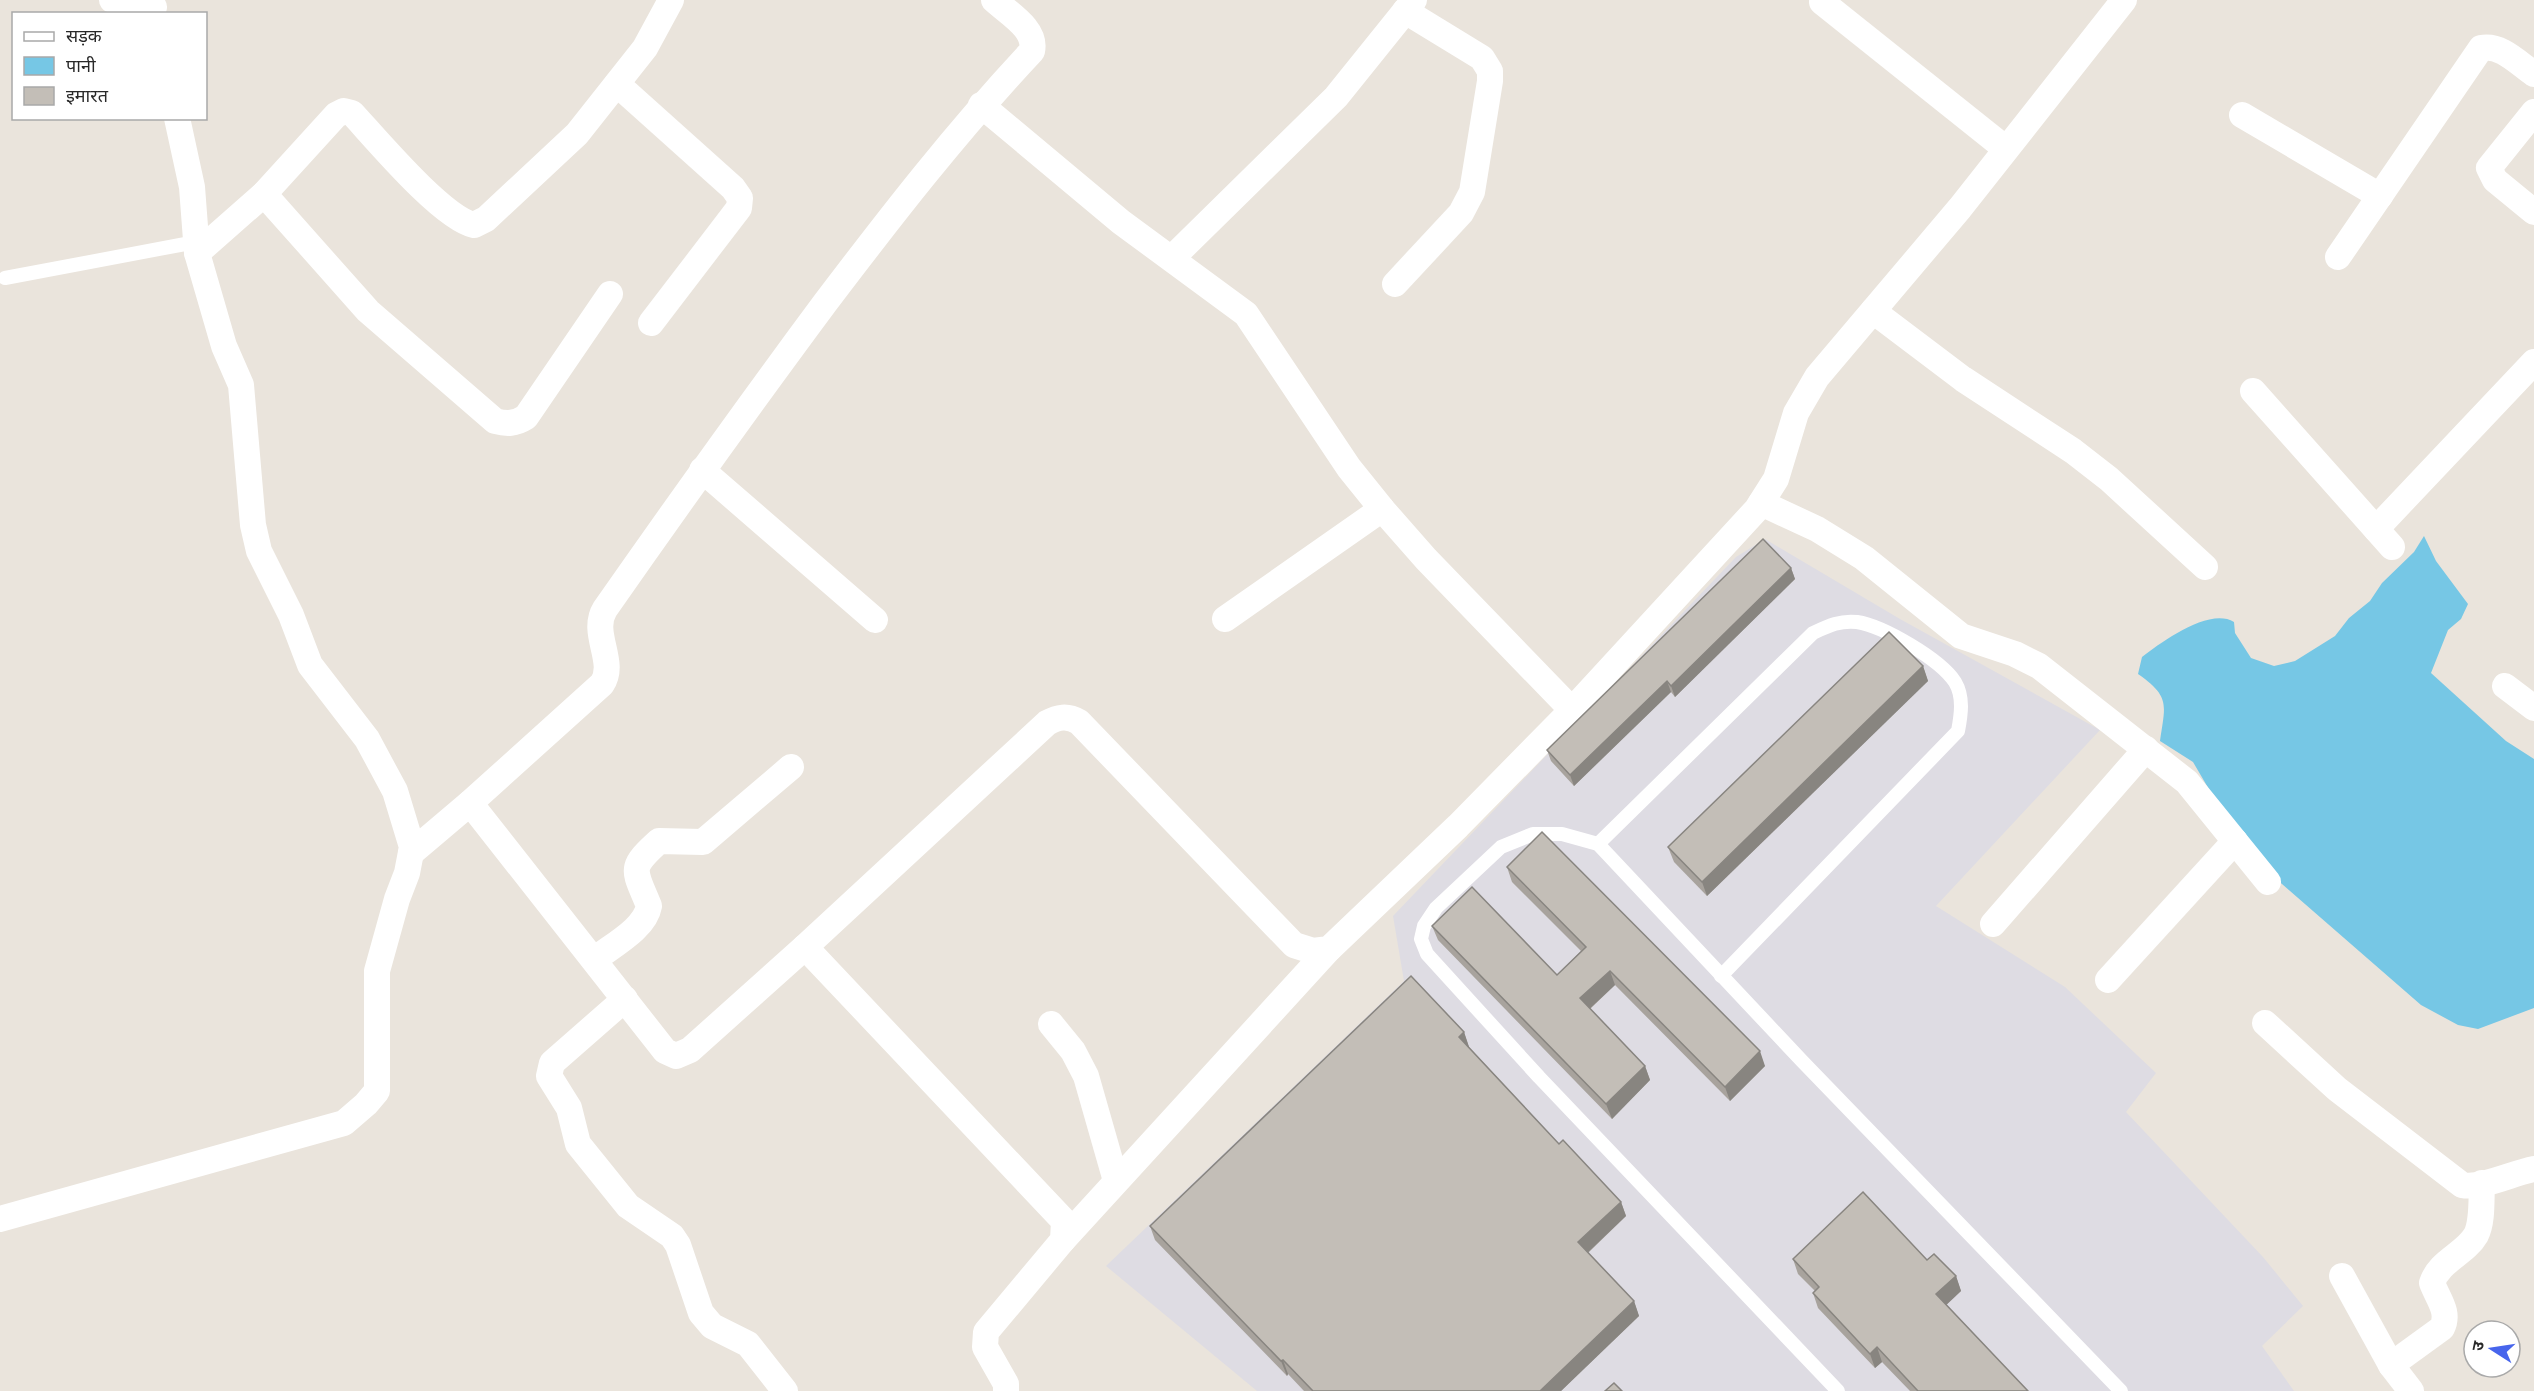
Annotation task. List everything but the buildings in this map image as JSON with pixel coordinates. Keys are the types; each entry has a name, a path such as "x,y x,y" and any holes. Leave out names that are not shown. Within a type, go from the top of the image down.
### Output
{"street":[{"path":"112,0 154,7"},
{"path":"197,248 264,194 336,115 344,111 352,112 403,170 455,216 474,225 486,219 577,134 645,48 671,0"},
{"path":"411,853 602,684 607,670 599,628 601,615 702,470 894,209 981,105 1032,51 1034,42 1031,34 994,0"},
{"path":"1006,1391 1006,1384 985,1347 986,1332 1063,1239 1329,949 1458,826 1572,711 1761,503 1776,479 1796,413 1806,394 2006,150 2124,0"},
{"path":"1822,2 2006,150"},
{"path":"1172,258 1336,97 1410,6 1482,58 1490,71 1490,81 1472,192 1468,201 1461,213 1395,284"},
{"path":"2338,257 2481,48 2490,46 2499,49 2534,74"},
{"path":"617,84 733,188 740,198 739,208 651,323"},
{"path":"981,105 1121,222 1246,314 1349,468 1382,509 1426,559 1572,711"},
{"path":"2534,112 2489,168 2495,180 2534,212"},
{"path":"2242,116 2380,196"},
{"path":"0,1219 344,1123 377,1091 378,971 397,899 407,873 412,847 395,791 367,740 310,665 291,615 259,551 253,525 241,385 224,346 197,248 192,187 177,120"},
{"path":"264,194 368,311 495,421 504,424 518,422 526,417 610,294"},
{"path":"1873,311 1963,380 2082,458 2205,567"},
{"path":"2253,391 2384,538 2534,362"},
{"path":"702,470 875,620"},
{"path":"1761,503 1817,530 1864,558 1962,636 2015,654 2039,666 2187,782 2268,882"},
{"path":"1226,619 1382,509"},
{"path":"2505,686 2534,708"},
{"path":"470,803 665,1051 676,1056 683,1054 805,947 1047,723 1057,717 1066,717 1079,722 1294,945 1313,951 1329,949"},
{"path":"1993,924 2146,749"},
{"path":"594,960 642,922 648,912 649,906 635,869 639,859 659,841 703,842 791,766"},
{"path":"2108,980 2235,841"},
{"path":"805,947 1064,1221 1063,1239"},
{"path":"625,999 552,1063 549,1076 552,1084 569,1108 578,1144 628,1206 665,1229 678,1245 701,1313 707,1322 748,1344 784,1391"},
{"path":"2265,1023 2337,1089 2462,1185 2482,1184 2513,1173 2534,1169"},
{"path":"1051,1024 1073,1051 1086,1076 1116,1181"},
{"path":"2391,1365 2442,1328 2446,1314 2432,1283 2438,1271 2475,1236 2479,1223 2482,1184"},
{"path":"2342,1276 2391,1365 2411,1391"}],"lane":[{"path":"5,278 197,248"},
{"path":"1598,844 1813,633 1836,623 1858,622 1889,633 1924,654 1954,682 1963,708 1958,731 1721,976"},
{"path":"1838,1391 1539,1077 1427,954 1421,939 1424,926 1436,909 1501,847 1533,834 1562,834 1598,844 1721,976 2121,1391"}],"shaded area":[{"path":"1765,539 1900,619 2100,730 1936,906 2065,987 2156,1073 2126,1112 2263,1257 2303,1306 2262,1346 2294,1391 1257,1391 1106,1266 1404,981 1393,916 1736,557"}],"water":[{"path":"2424,536 2436,561 2468,604 2461,619 2448,630 2431,673 2506,741 2534,759 2534,1008 2478,1029 2458,1025 2421,1005 2266,870 2227,820 2193,762 2160,741 2164,710 2161,696 2149,682 2138,674 2142,657 2173,635 2212,619 2234,622 2235,633 2251,658 2274,666 2295,661 2335,636 2349,618 2370,601 2382,583 2414,552"}]}
